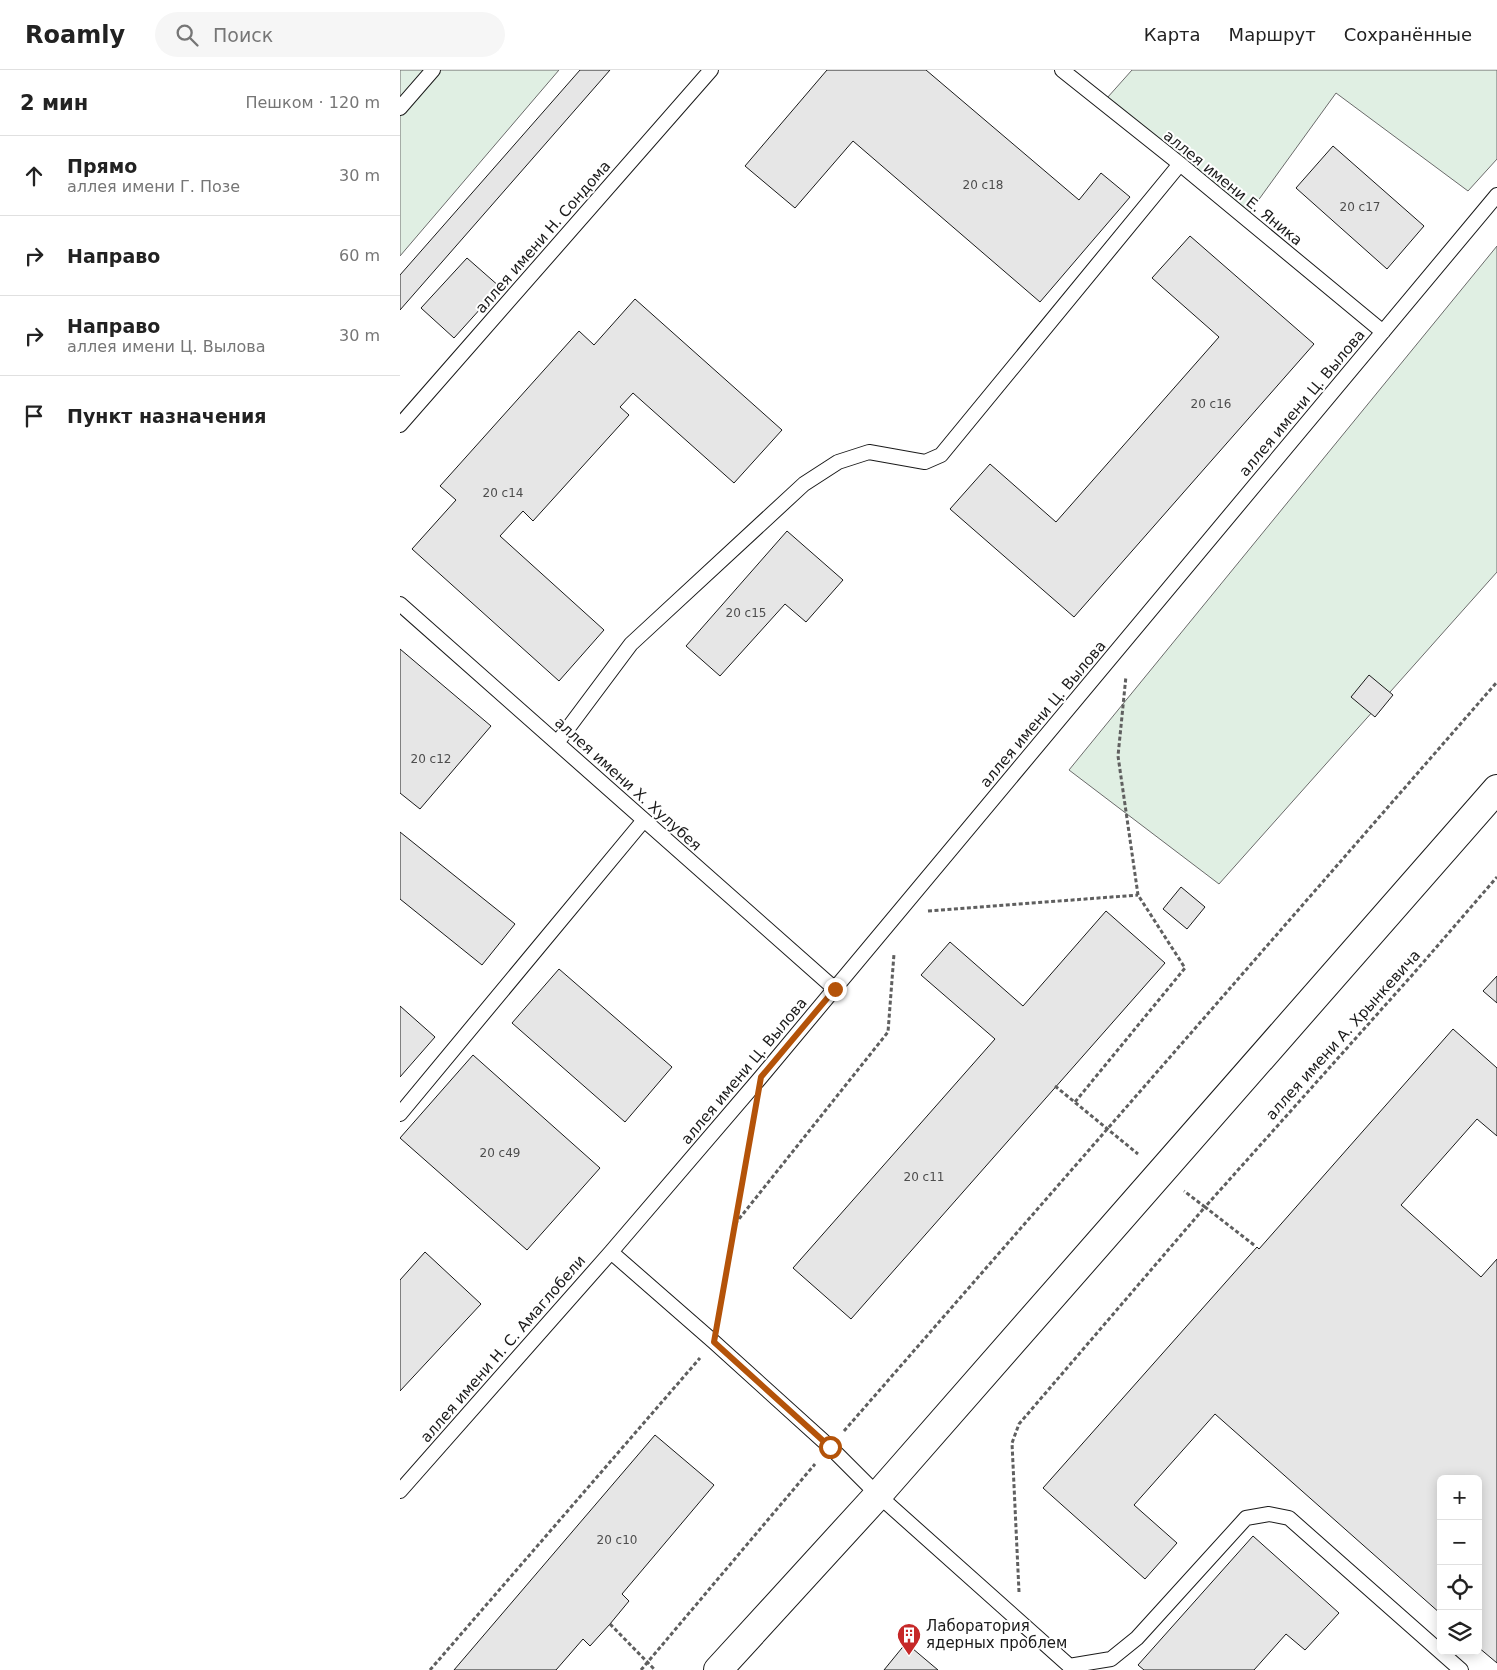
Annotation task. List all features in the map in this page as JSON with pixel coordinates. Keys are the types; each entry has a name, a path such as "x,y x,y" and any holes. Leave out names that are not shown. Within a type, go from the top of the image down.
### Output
{"street":[{"path":"718,1670 878,1496 1497,789"}],"lane":[{"path":"400,108 433,70"},
{"name":"аллея имени Н. Сондома","path":"400,424 711,70"},
{"name":"аллея имени Е. Яника","path":"1062,70 1180,164 1383,332"},
{"path":"557,743 631,644 804,484 838,462 869,452 925,462 941,455 1180,164"},
{"name":"аллея имени Ц. Вылова","path":"611,1252 835,989 1497,195"},
{"name":"аллея имени Х. Хулубея","path":"400,604 835,989"},
{"path":"400,1114 644,820"},
{"path":"611,1252 830,1447 878,1496 1070,1669 1111,1659 1137,1638 1246,1518 1269,1514 1289,1518 1461,1670"},
{"name":"аллея имени Н. С. Амаглобели","path":"400,1491 611,1252"}],"path":[{"path":"1075,1102 1185,968 1138,895 1118,756 1129,636"},
{"path":"641,1670 830,1447 1106,1128 1497,682"},
{"name":"аллея имени А. Хрынкевича","path":"1020,1622 1012,1442 1018,1424 1204,1207 1497,878"},
{"path":"735,1225 888,1032 897,914 1138,895"},
{"path":"430,1670 714,1342 761,1077"},
{"path":"1056,1086 1160,1173 1254,1245"},
{"path":"610,1624 655,1670"}],"green space":[{"path":"400,70 559,70 400,256"},
{"path":"1132,70 1497,70 1497,159 1468,191 1336,93 1244,220 1099,107"},
{"path":"1497,246 1497,572 1219,884 1069,770"}],"building":[{"path":"580,70 610,70 400,310 400,275"},
{"path":"827,70 926,70 1079,200 1101,173 1130,197 1040,302 853,141 795,208 745,166"},
{"path":"1333,146 1424,226 1387,269 1296,188"},
{"path":"1190,236 1314,344 1074,617 950,509 990,464 1056,522 1219,337 1152,278"},
{"path":"467,258 500,287 454,338 421,308"},
{"path":"635,299 782,430 734,483 633,393 620,407 629,415 533,521 523,511 500,536 604,630 559,681 412,549 456,500 440,486 579,331 594,345"},
{"path":"787,531 843,580 806,622 785,604 720,676 686,646"},
{"path":"400,649 491,726 420,809 400,793"},
{"path":"1369,675 1393,695 1375,717 1351,697"},
{"path":"400,832 515,924 482,965 400,899"},
{"path":"1181,887 1205,907 1187,929 1163,909"},
{"path":"1106,911 1165,963 851,1319 793,1268 995,1039 921,975 950,942 1023,1006"},
{"path":"559,969 672,1067 625,1122 512,1023"},
{"path":"1497,976 1497,1003 1483,991"},
{"path":"400,1006 435,1037 400,1077"},
{"path":"1453,1029 1497,1068 1497,1136 1477,1119 1401,1205 1481,1277 1497,1259 1497,1663 1482,1650 1482,1475 1437,1475 1437,1610 1215,1414 1134,1505 1177,1543 1145,1579 1043,1488 1257,1247 1259,1249"},
{"path":"473,1055 600,1168 527,1250 400,1138"},
{"path":"425,1252 481,1304 400,1391 400,1280"},
{"path":"655,1435 714,1485 622,1594 629,1601 610,1624 590,1646 583,1639 556,1670 454,1670"},
{"path":"1253,1536 1339,1613 1305,1650 1286,1634 1254,1670 1144,1670 1138,1665"},
{"name":"Лаборатория ядерных проблем","path":"906,1643 938,1670 884,1670"}],"place":[{"name":"Лаборатория ядерных проблем","path":"909,1656"}],"route":[{"path":"830,1447 714,1342 761,1077 835,989"}]}
